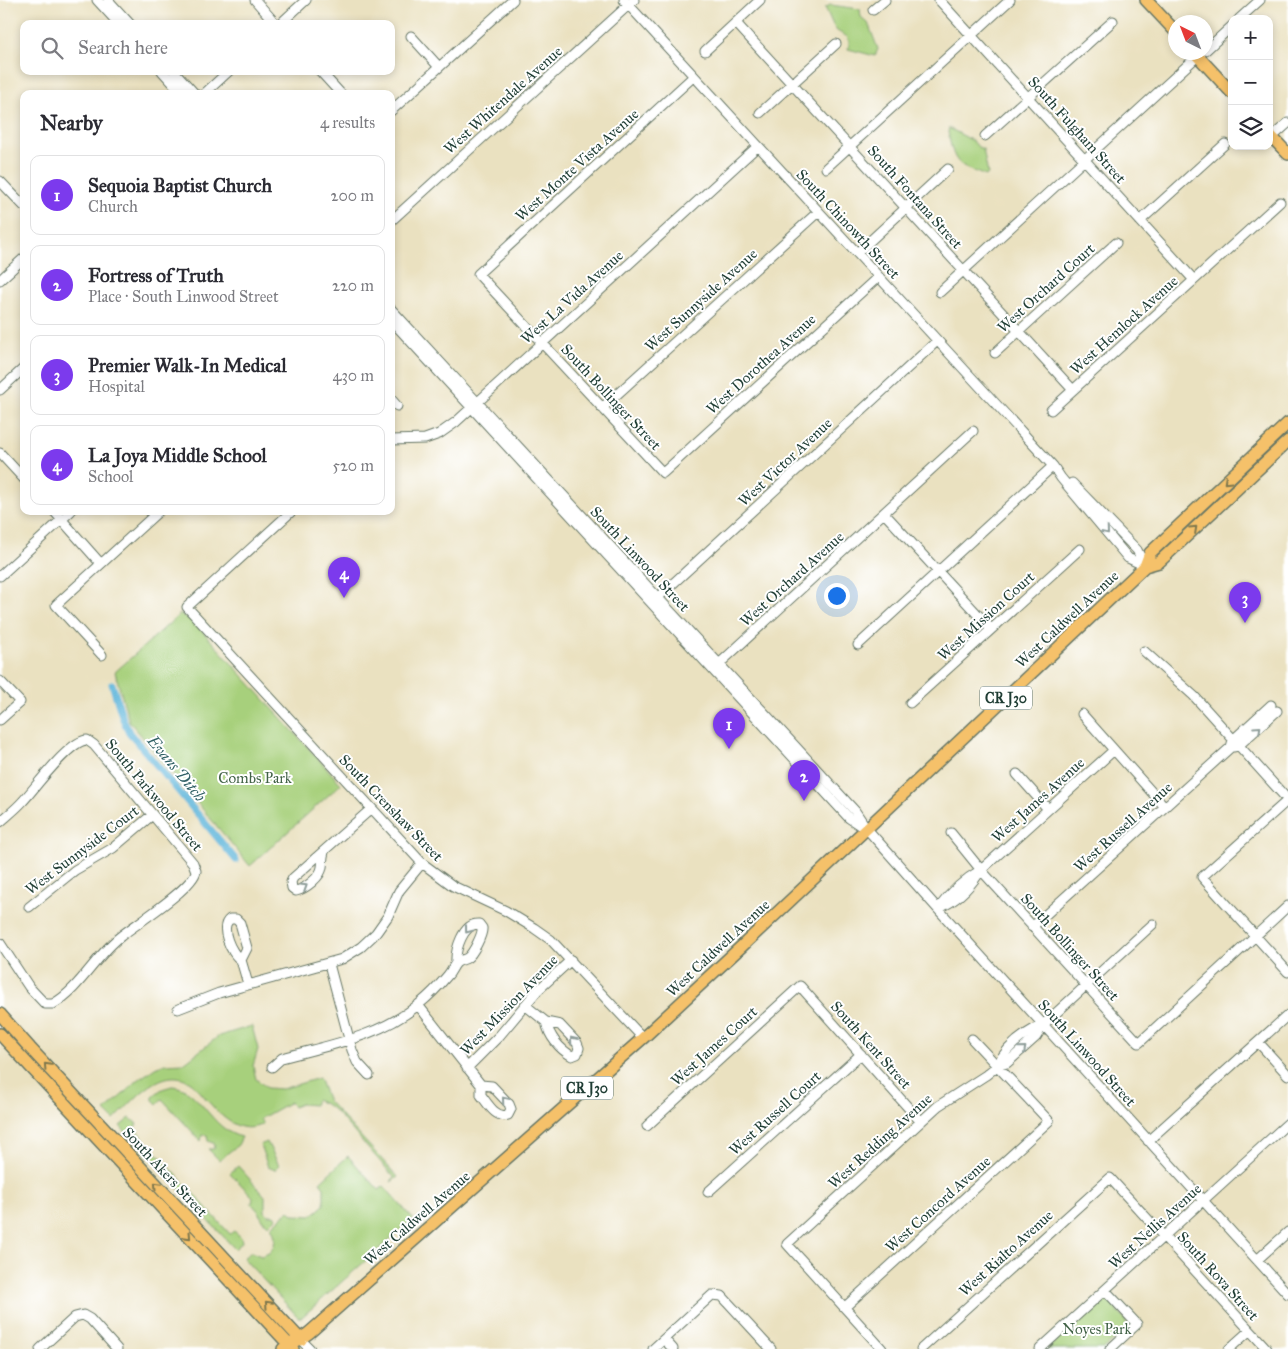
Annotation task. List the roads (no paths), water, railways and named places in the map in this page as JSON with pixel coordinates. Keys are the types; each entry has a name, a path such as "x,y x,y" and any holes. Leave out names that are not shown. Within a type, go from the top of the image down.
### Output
{"main road":[{"path":"1146,0 1168,23"},
{"path":"1206,60 1228,88"},
{"path":"1273,138 1288,154"},
{"name":"West Caldwell Avenue","path":"293,1346 642,1038 867,829 1145,566 1150,553 1288,424"},
{"path":"1250,476 1249,471 1252,466 1288,432"},
{"name":"West Caldwell Avenue","path":"1145,566 1159,562 1288,441"},
{"name":"South Akers Street","path":"0,1014 108,1132 293,1346"},
{"path":"0,1021 16,1032"},
{"name":"South Akers Street","path":"0,1034 293,1346"},
{"path":"55,1094 76,1108 99,1131 108,1132"}],"street":[{"path":"97,0 115,20"},
{"path":"108,0 126,20"},
{"path":"255,0 272,20"},
{"path":"284,20 306,0"},
{"path":"395,106 439,67 502,4 512,0"},
{"path":"705,51 760,0"},
{"path":"873,10 885,0"},
{"name":"South Fulgham Street","path":"939,0 1194,280"},
{"path":"826,168 1010,0"},
{"path":"1243,15 1260,0"},
{"name":"South Chinowth Street","path":"629,2 818,212 1053,466 1128,558 1145,566"},
{"name":"West Whitendale Avenue","path":"395,216 629,2"},
{"path":"985,136 1113,21"},
{"name":"South Fontana Street","path":"736,23 1072,390"},
{"path":"1213,42 1228,29"},
{"path":"411,36 439,67"},
{"path":"760,112 836,44"},
{"path":"940,292 1192,60"},
{"path":"166,75 179,90"},
{"path":"178,75 191,90"},
{"path":"208,90 225,75"},
{"path":"324,75 337,90"},
{"name":"West Monte Vista Avenue","path":"478,274 694,76"},
{"path":"1273,134 1288,123"},
{"path":"1140,221 1225,144"},
{"name":"West La Vida Avenue","path":"395,440 425,439 439,434 542,344 758,146"},
{"path":"857,253 948,170"},
{"path":"0,181 20,202"},
{"name":"West Hemlock Avenue","path":"1051,410 1280,202"},
{"name":"West Sunnyside Avenue","path":"602,408 818,212"},
{"name":"West Orchard Court","path":"995,353 1116,243"},
{"path":"0,280 20,262"},
{"name":"South Bollinger Street","path":"478,274 663,473"},
{"name":"West Dorothea Avenue","path":"663,473 878,277"},
{"name":"South Linwood Street","path":"395,314 548,491 719,664 855,811 867,829 938,909 1288,1294"},
{"name":"South Linwood Street","path":"395,324 600,536 681,635 849,818 867,829"},
{"name":"West Victor Avenue","path":"654,600 937,341"},
{"path":"0,390 20,372"},
{"path":"973,431 884,513 991,629"},
{"path":"0,453 20,475"},
{"path":"858,645 1053,466"},
{"path":"548,491 555,492 589,528 600,536"},
{"name":"West Orchard Avenue","path":"719,664 884,513"},
{"path":"58,515 101,564"},
{"path":"0,576 67,515"},
{"path":"102,656 56,605 155,515"},
{"name":"South Crenshaw Street","path":"288,515 187,607 422,863 453,886 506,911 551,940 642,1038"},
{"name":"West Mission Court","path":"910,703 1080,549"},
{"path":"681,635 712,662 719,664"},
{"path":"1144,651 1194,696 1234,744 1288,800 1202,877 1288,972"},
{"path":"0,680 20,702 0,720"},
{"name":"West Russell Avenue","path":"1032,927 1274,708"},
{"path":"1082,714 1165,808"},
{"name":"South Parkwood Street","path":"0,822 18,806 53,766 82,740 87,740 93,743 192,862 196,871 192,879 155,912 114,942 56,1003 49,1005 43,1003 32,991 0,945"},
{"name":"West James Avenue","path":"938,909 948,895 968,877 981,870 1114,750"},
{"path":"1017,774 1048,809"},
{"path":"324,852 321,860 320,874 303,890 296,891 292,888 291,882 293,878 371,809"},
{"name":"West Sunnyside Court","path":"29,907 71,873 106,852 152,815"},
{"name":"South Bollinger Street","path":"951,833 1032,927 1139,1043 1256,936"},
{"path":"178,1009 198,1000 248,984 342,959 376,933 388,916 399,891 422,863"},
{"path":"1256,936 1288,906"},
{"name":"West Redding Avenue","path":"845,1307 787,1244 938,1106 986,1076 997,1066 1002,1056 1030,1030 1044,1024 1153,924"},
{"path":"241,960 248,984"},
{"name":"West Mission Avenue","path":"467,1068 500,1035 525,1005 570,960"},
{"path":"272,1068 282,1058 349,1040 385,1027 418,1005 456,963"},
{"path":"329,964 349,1040 357,1062 369,1075"},
{"name":"South Kent Street","path":"800,986 921,1122"},
{"name":"West James Court","path":"646,1126 800,986"},
{"path":"418,1005 481,1085"},
{"path":"525,1005 546,1022"},
{"path":"1148,1142 1288,1015"},
{"path":"972,1039 997,1066"},
{"path":"1258,1042 1288,1075"},
{"name":"West Russell Court","path":"708,1192 861,1054"},
{"name":"West Concord Avenue","path":"845,1307 1049,1121 997,1066"},
{"name":"West Nellis Avenue","path":"1040,1349 1288,1123"},
{"name":"South Rova Street","path":"1110,1178 1267,1349"},
{"name":"West Rialto Avenue","path":"921,1349 1110,1178"},
{"path":"1257,1260 1288,1232"},
{"path":"1105,1290 1137,1324 1110,1349"},
{"path":"653,1349 712,1295 716,1294 722,1296 771,1349"},
{"path":"845,1307 882,1349"},
{"path":"40,1349 75,1318 84,1315 118,1349"},
{"path":"1229,1349 1249,1331"},
{"path":"664,1339 673,1349"},
{"name":"South Akers Street","path":"293,1346 310,1349"}],"waterway":[{"name":"Evans Ditch","path":"112,684 129,732 236,860"}],"place":[{"name":"La Joya Middle School","path":"344,598"},
{"name":"Premier Walk-In Medical","path":"1245,623"},
{"name":"Sequoia Baptist Church","path":"729,749"},
{"name":"Fortress of Truth","path":"804,801"}],"park label":[{"name":"Combs Park","path":"255,778"},
{"name":"Noyes Park","path":"1097,1329"}]}
